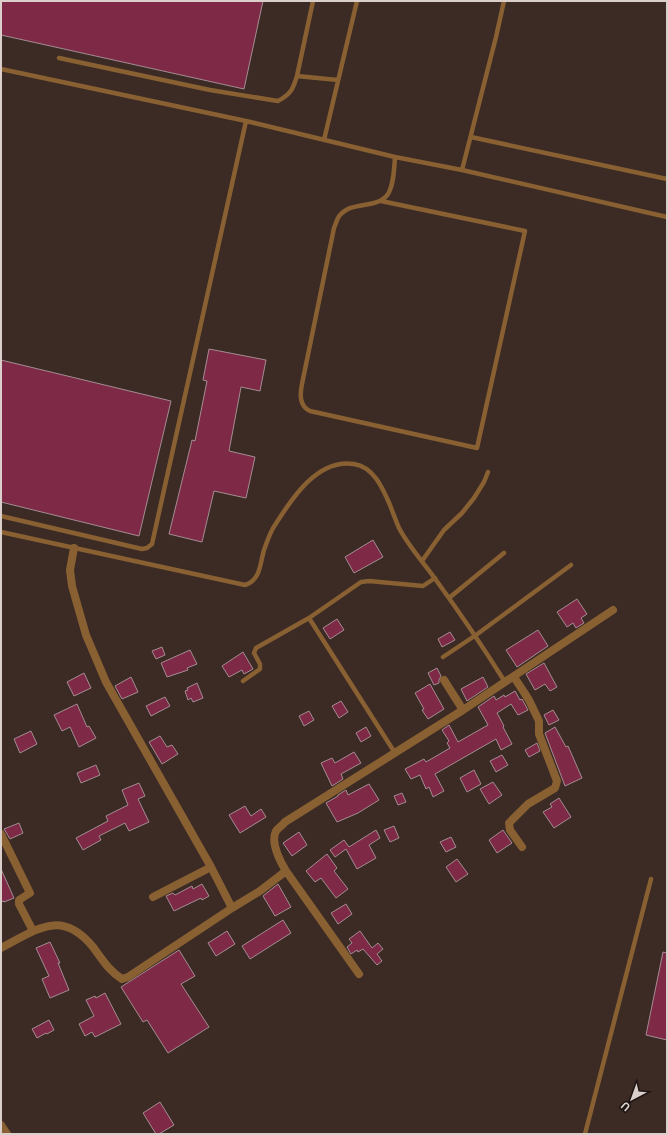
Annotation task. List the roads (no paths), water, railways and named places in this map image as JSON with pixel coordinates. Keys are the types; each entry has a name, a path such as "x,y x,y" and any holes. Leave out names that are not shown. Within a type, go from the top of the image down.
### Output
{"street":[{"path":"74,548 70,570 72,586 86,635 106,682 211,867 232,908"},
{"path":"359,974 280,862 274,843 276,831 285,822 463,710 613,610"},
{"path":"514,677 529,700 539,721 539,734 556,781 555,788 528,804 509,823 510,830 522,847"},
{"path":"444,680 463,710"},
{"path":"1,834 30,893 19,900 19,904 33,931"},
{"path":"154,897 211,867"},
{"path":"1,948 45,926 59,924 74,929 91,945 113,973 122,979 128,978 232,908 260,891 286,871"},
{"path":"1,1125 7,1134"}],"lane":[{"path":"59,58 210,90 278,101 285,97 293,89 313,1"},
{"path":"324,140 357,1"},
{"path":"462,170 504,1"},
{"path":"1,69 246,121 395,158 462,170 667,217"},
{"path":"297,76 338,80"},
{"path":"1,516 142,549 148,548 152,544 246,121"},
{"path":"471,137 667,179"},
{"path":"381,201 525,231 477,448 310,411 306,409 301,402 302,384 334,228 340,215 348,208 381,201 388,194 391,186 395,158"},
{"path":"1,532 245,585 250,583 257,576 264,551 273,528 286,507 301,489 313,478 329,467 344,464 356,464 368,470 379,482 400,528 422,562 476,635 506,682"},
{"path":"422,562 444,530 462,513 474,498 484,482 488,472"},
{"path":"448,598 504,553"},
{"path":"443,657 476,635 571,565"},
{"path":"243,681 260,669 260,664 254,654 256,648 309,618 365,581 423,586 435,578"},
{"path":"309,618 395,753"},
{"path":"585,1134 651,879"}]}
